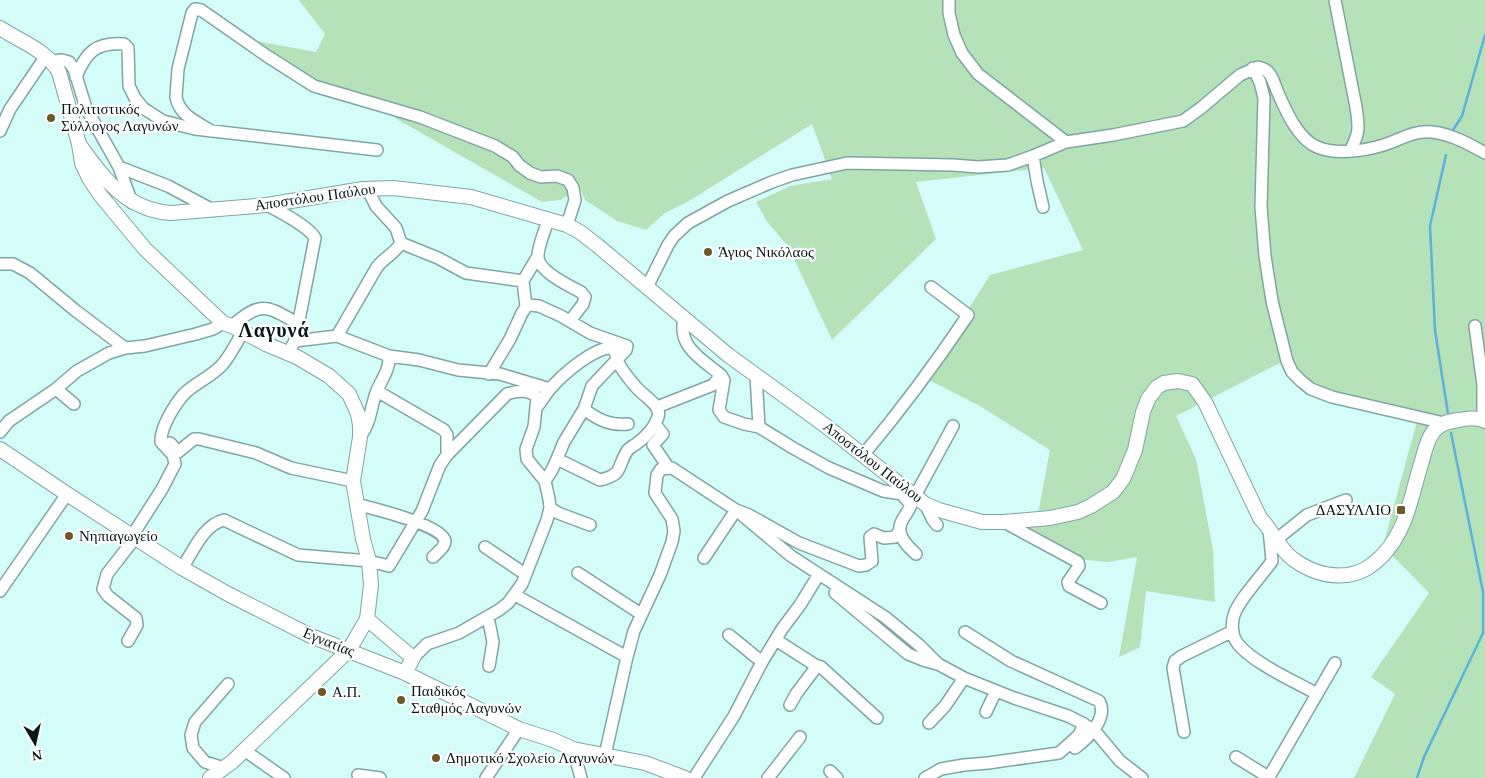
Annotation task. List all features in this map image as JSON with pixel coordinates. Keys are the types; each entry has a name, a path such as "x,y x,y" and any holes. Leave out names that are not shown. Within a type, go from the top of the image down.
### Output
{"street":[{"path":"948,0 954,35 962,53 978,74 1066,142"},
{"path":"1335,0 1358,123 1358,136 1350,151"},
{"path":"211,131 184,114 177,103 176,97 178,68 192,13 195,9 201,10 314,86 420,117 495,146 513,157 530,174 557,176 568,180 573,188 575,200 567,225"},
{"path":"0,28 49,59 58,72 79,144 82,163 101,196 145,249 233,327 266,344 292,347 337,336 389,356 419,360 458,370 500,374 550,389"},
{"path":"76,77 84,60 94,49 105,44 124,44 128,48 129,86 135,98 143,108 163,121 211,131 377,150"},
{"path":"49,59 69,62 74,69 86,108 119,168 132,203"},
{"path":"0,131 10,109 49,59"},
{"path":"647,288 668,245 674,236 688,223 772,182 792,175 847,163 978,167 1008,165 1066,142 1183,121 1240,75 1258,67 1268,71 1289,115 1302,136 1310,143 1326,150 1350,151 1378,147 1408,136 1431,131 1464,142 1485,153"},
{"path":"1253,68 1260,82 1264,98 1261,207 1268,280 1287,361 1292,372 1311,389 1332,398 1444,423 1464,419 1484,420 1483,385 1475,326"},
{"name":"Αποστόλου Παύλου","path":"79,144 95,166 132,203 156,212 171,213 267,205 363,189 393,188 471,197 567,225 598,246 728,355 864,454 911,494 963,518 982,522 1034,520 1063,516 1091,506 1112,492 1123,479 1128,469 1135,450 1143,412 1148,399 1157,386 1164,383 1178,382 1192,384 1202,397 1260,518 1269,527 1284,552 1306,567 1324,574 1352,574 1370,567 1399,535 1406,519 1426,447 1436,428 1444,423"},
{"path":"1033,156 1043,206"},
{"path":"119,168 168,186 211,209"},
{"path":"337,336 377,267 386,257 397,250 401,243 396,228 376,206 370,194 363,189"},
{"path":"267,205 290,216 312,233 315,238 299,324 292,347"},
{"path":"489,374 510,340 526,307 523,281 538,256 548,220"},
{"path":"401,243 438,258 466,273 523,281"},
{"path":"538,256 538,263 545,271 581,292 585,298 583,304 570,321"},
{"path":"0,264 14,264 30,273 125,348"},
{"path":"864,454 893,420 934,366 968,315 931,288"},
{"path":"526,307 530,305 538,306 590,333 627,346 617,361 592,386 584,410 564,442 545,481"},
{"path":"176,454 161,442 162,430 184,394 214,373 224,363 233,327 246,314 259,308 269,308 299,324"},
{"path":"684,319 684,334 690,350 721,375 724,380 719,410 724,417 759,427 829,468 883,491 911,494 937,525"},
{"path":"0,432 17,416 56,390 78,371 109,353 125,348 188,337 213,329 233,327"},
{"path":"228,684 196,722 191,735 193,748 218,774 349,650 367,619 371,585 369,560 363,540 353,481 360,437 358,414 349,394 292,347"},
{"path":"535,410 550,389 570,371 599,351 607,348 612,348 615,351 617,361 637,388 657,407 658,416 650,433 628,450 618,472 614,476 600,480 557,459"},
{"path":"360,437 368,426 377,390 387,372 389,356"},
{"path":"657,407 713,385 721,375"},
{"path":"756,375 759,427"},
{"path":"182,568 208,528 216,522 224,520 298,555 369,560 389,566 422,510 440,465 447,455 507,394 515,379"},
{"path":"56,390 74,404"},
{"path":"377,390 444,430 447,434 447,455"},
{"path":"405,673 413,658 427,644 459,633 488,617 516,595 546,520 550,508 545,481 527,460 526,449 534,426 537,397 532,393 515,391 507,394"},
{"path":"584,410 595,418 616,426 628,424"},
{"path":"639,442 649,450 663,434 655,424"},
{"path":"916,554 904,541 900,530 901,521 910,507 911,494 953,426"},
{"path":"128,641 137,625 136,618 108,596 103,589 107,574 134,537 173,470 176,454 194,439 256,453 291,468 353,481"},
{"path":"653,445 668,467 736,510 806,566 885,617 938,664"},
{"name":"Εγνατίας","path":"0,449 182,568 302,632 405,673 519,729 573,749 645,764 686,778"},
{"path":"605,755 634,631 660,575 672,542 674,531 672,519 655,493 657,475 661,469 668,467"},
{"path":"0,591 67,494"},
{"path":"1277,539 1307,515 1346,500"},
{"path":"356,504 414,521 443,536 444,546 433,557"},
{"path":"550,508 558,514 590,524"},
{"path":"736,510 749,515 799,543 859,566 866,565 872,561 870,537 874,534 884,538 896,536 900,530"},
{"path":"704,558 736,510"},
{"path":"1004,522 1078,562 1079,566 1068,582 1069,586 1101,602"},
{"path":"1269,527 1273,555 1272,561 1240,603 1234,615 1233,630 1237,644 1276,672 1317,694"},
{"path":"485,547 525,574"},
{"path":"806,566 816,579 908,654 938,664 964,678 996,691 1068,716 1089,727 1120,761 1142,778"},
{"path":"578,573 641,614"},
{"path":"694,778 734,716 762,662 816,579"},
{"path":"516,595 627,657"},
{"path":"488,617 493,642 488,666"},
{"path":"367,619 413,658"},
{"path":"1184,732 1172,668 1175,661 1233,630"},
{"path":"926,778 941,769 1059,753 1089,727 1102,712 1102,706 1099,701 1011,661 965,632"},
{"path":"729,635 762,662"},
{"path":"776,640 821,667 877,718"},
{"path":"1236,758 1270,778 1335,664"},
{"path":"790,705 814,670 815,665"},
{"path":"929,723 945,706 964,678"},
{"path":"986,712 996,691"},
{"path":"486,778 519,729"},
{"path":"768,778 800,737"},
{"path":"573,749 577,776"},
{"path":"244,750 284,778"},
{"path":"358,774 380,778"}],"green space":[{"path":"299,0 1485,0 1485,778 1354,778 1395,694 1371,677 1429,593 1383,546 1417,421 1307,395 1292,380 1282,362 1176,416 1196,459 1213,550 1215,602 1146,591 1140,647 1119,657 1137,557 1108,562 1065,558 1002,527 998,514 1038,514 1050,450 980,406 925,378 990,275 1083,250 1044,168 916,182 936,239 832,340 788,246 768,223 756,202 790,186 832,179 812,124 689,201 665,213 646,230 617,221 585,200 580,188 561,200 542,202 395,118 396,105 314,81 244,39 316,52 325,34"}],"waterway":[{"path":"1453,130 1462,116 1485,35"},
{"path":"1446,155 1430,226 1435,330 1448,414"},
{"path":"1417,778 1424,757 1483,633 1483,592 1451,433"}],"place":[{"name":"Πολιτιστικός Σύλλογος Λαγυνών","path":"51,118"},
{"name":"Άγιος Νικόλαος","path":"708,252"},
{"name":"ΔΑΣΥΛΛΙΟ","path":"1401,510"},
{"name":"Νηπιαγωγείο","path":"69,536"},
{"name":"Α.Π.","path":"322,692"},
{"name":"Παιδικός Σταθμός Λαγυνών","path":"401,700"},
{"name":"Δημοτικό Σχολείο Λαγυνών","path":"436,758"}],"district":[{"name":"Λαγυνά","path":"274,330"}]}
